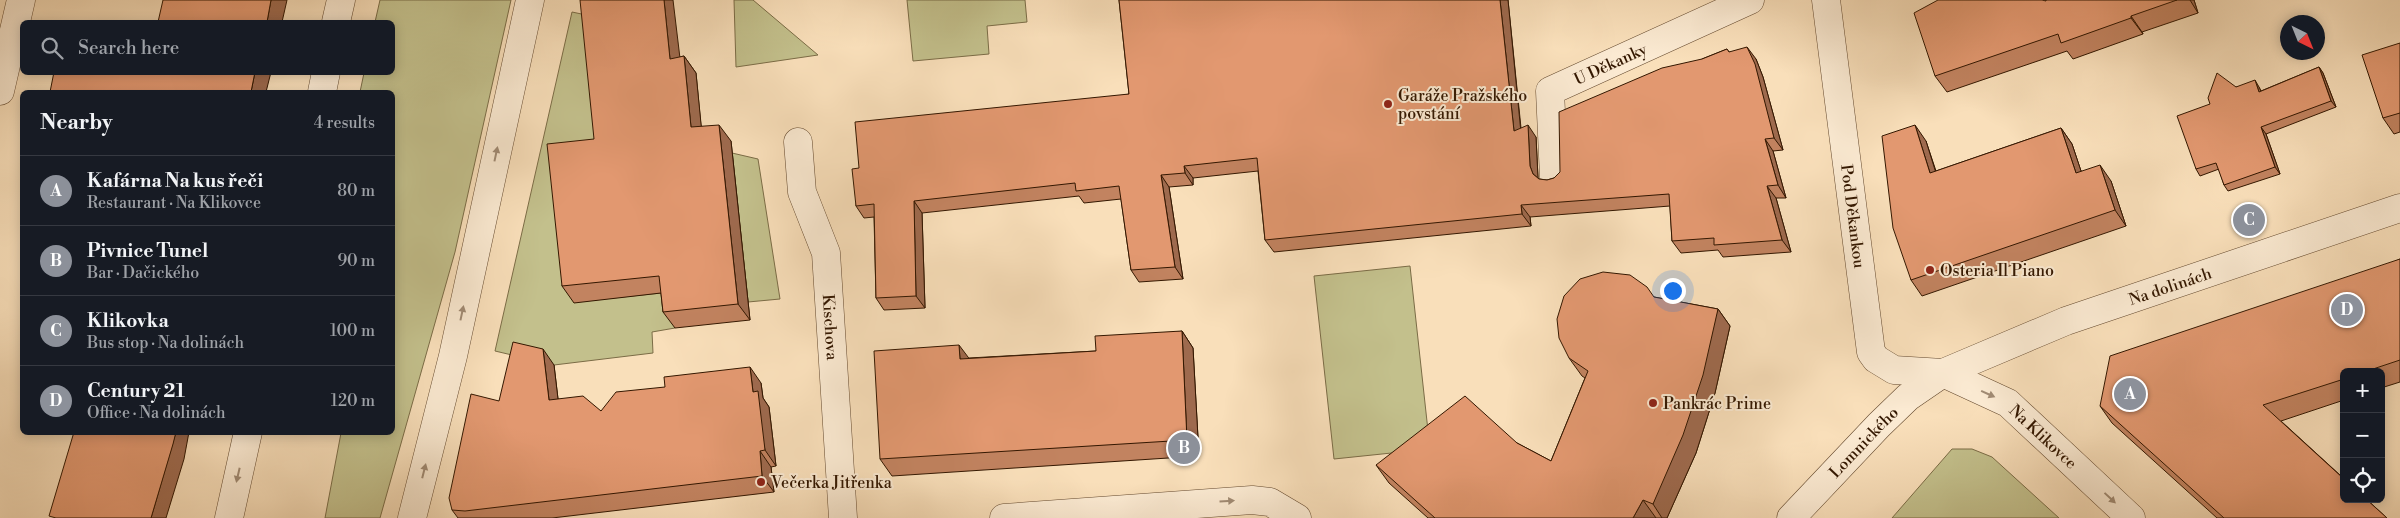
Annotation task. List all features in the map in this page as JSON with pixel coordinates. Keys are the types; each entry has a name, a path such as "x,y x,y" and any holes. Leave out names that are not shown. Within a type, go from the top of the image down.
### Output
{"street":[{"path":"0,91 21,0"},
{"path":"336,20 341,0"},
{"path":"412,518 453,356 530,0"},
{"name":"U Děkanky","path":"1554,177 1550,91 1750,0"},
{"name":"Pod Děkankou","path":"1826,0 1871,352 1876,359 1894,370 1943,373"},
{"path":"322,90 325,75"},
{"name":"Kischova","path":"798,142 802,192 826,253 843,518"},
{"name":"Na dolinách","path":"1943,373 2066,322 2400,208"},
{"name":"Lomnického","path":"1791,518 1879,425 1908,398 1943,373"},
{"name":"Na Klikovce","path":"1943,373 2008,403 2132,518"},
{"path":"229,518 247,435"},
{"path":"1004,518 1252,500 1270,502 1297,518"}],"shaded area":[{"path":"380,0 511,0 455,252 380,518 325,518 341,435 395,435 395,90 360,90 364,75 395,75 395,20 375,20"},
{"path":"734,0 753,0 818,55 736,67"},
{"path":"907,0 1025,0 1027,22 987,26 989,54 913,61"},
{"path":"572,12 591,16 606,156 574,302 671,292 675,328 652,332 653,353 554,365 495,351"},
{"path":"732,153 758,159 780,299 748,302"},
{"path":"1410,266 1430,449 1334,459 1314,276"},
{"path":"1952,449 1972,449 1992,457 2059,518 1892,518"}],"building":[{"path":"163,0 271,0 267,20 158,20"},
{"path":"580,0 664,0 670,59 684,56 691,127 719,125 738,304 663,312 659,276 562,286 547,144 594,139"},
{"path":"1119,0 1500,0 1514,131 1528,125 1530,166 1533,174 1539,179 1547,180 1554,178 1560,172 1559,112 1662,68 1702,59 1727,49 1729,52 1747,47 1755,64 1774,138 1765,139 1778,185 1767,186 1782,240 1714,245 1714,238 1672,241 1669,194 1521,205 1522,214 1265,240 1257,158 1184,166 1185,173 1161,175 1175,267 1131,270 1119,186 1076,191 1075,183 914,201 916,296 876,298 874,204 856,206 852,169 859,168 855,122 1129,94"},
{"path":"1938,0 2177,0 2061,43 2058,34 1935,76 1914,13"},
{"path":"2400,43 2400,113 2383,118 2362,55"},
{"path":"2319,67 2331,101 2261,127 2275,167 2224,185 2216,163 2196,169 2177,116 2210,104 2208,98 2217,73 2236,87 2255,80 2259,92"},
{"path":"53,75 254,75 251,90 50,90"},
{"path":"1915,125 1930,173 2061,128 2076,173 2100,165 2115,210 1911,280 1893,228 1882,136"},
{"path":"2400,259 2400,360 2376,368 2340,368 2340,380 2263,405 2340,475 2340,503 2370,503 2387,518 2224,518 2100,406 2110,356"},
{"name":"Pankrác Prime","path":"1603,272 1630,275 1647,287 1654,297 1718,309 1703,375 1683,435 1653,504 1643,500 1633,518 1435,518 1376,465 1465,396 1517,443 1551,461 1588,371 1569,358 1559,338 1557,319 1564,296 1580,279"},
{"path":"1182,331 1187,440 880,459 874,351 959,345 960,359 1096,351 1095,336"},
{"path":"513,342 543,349 549,400 583,396 601,411 616,392 665,387 664,377 750,367 753,392 758,391 765,450 760,451 762,476 465,511 452,510 449,498 471,394 499,401"},
{"path":"73,435 175,435 151,518 56,518 49,516"}],"place":[{"name":"Garáže Pražského povstání","path":"1388,104"},
{"name":"Klikovka","path":"2249,220"},
{"name":"Osteria Il Piano","path":"1930,270"},
{"name":"Century 21","path":"2347,310"},
{"name":"Kafárna Na kus řeči","path":"2130,394"},
{"name":"Pankrác Prime","path":"1653,403"},
{"name":"Pivnice Tunel","path":"1184,448"},
{"name":"Večerka Jitřenka","path":"761,482"}]}
